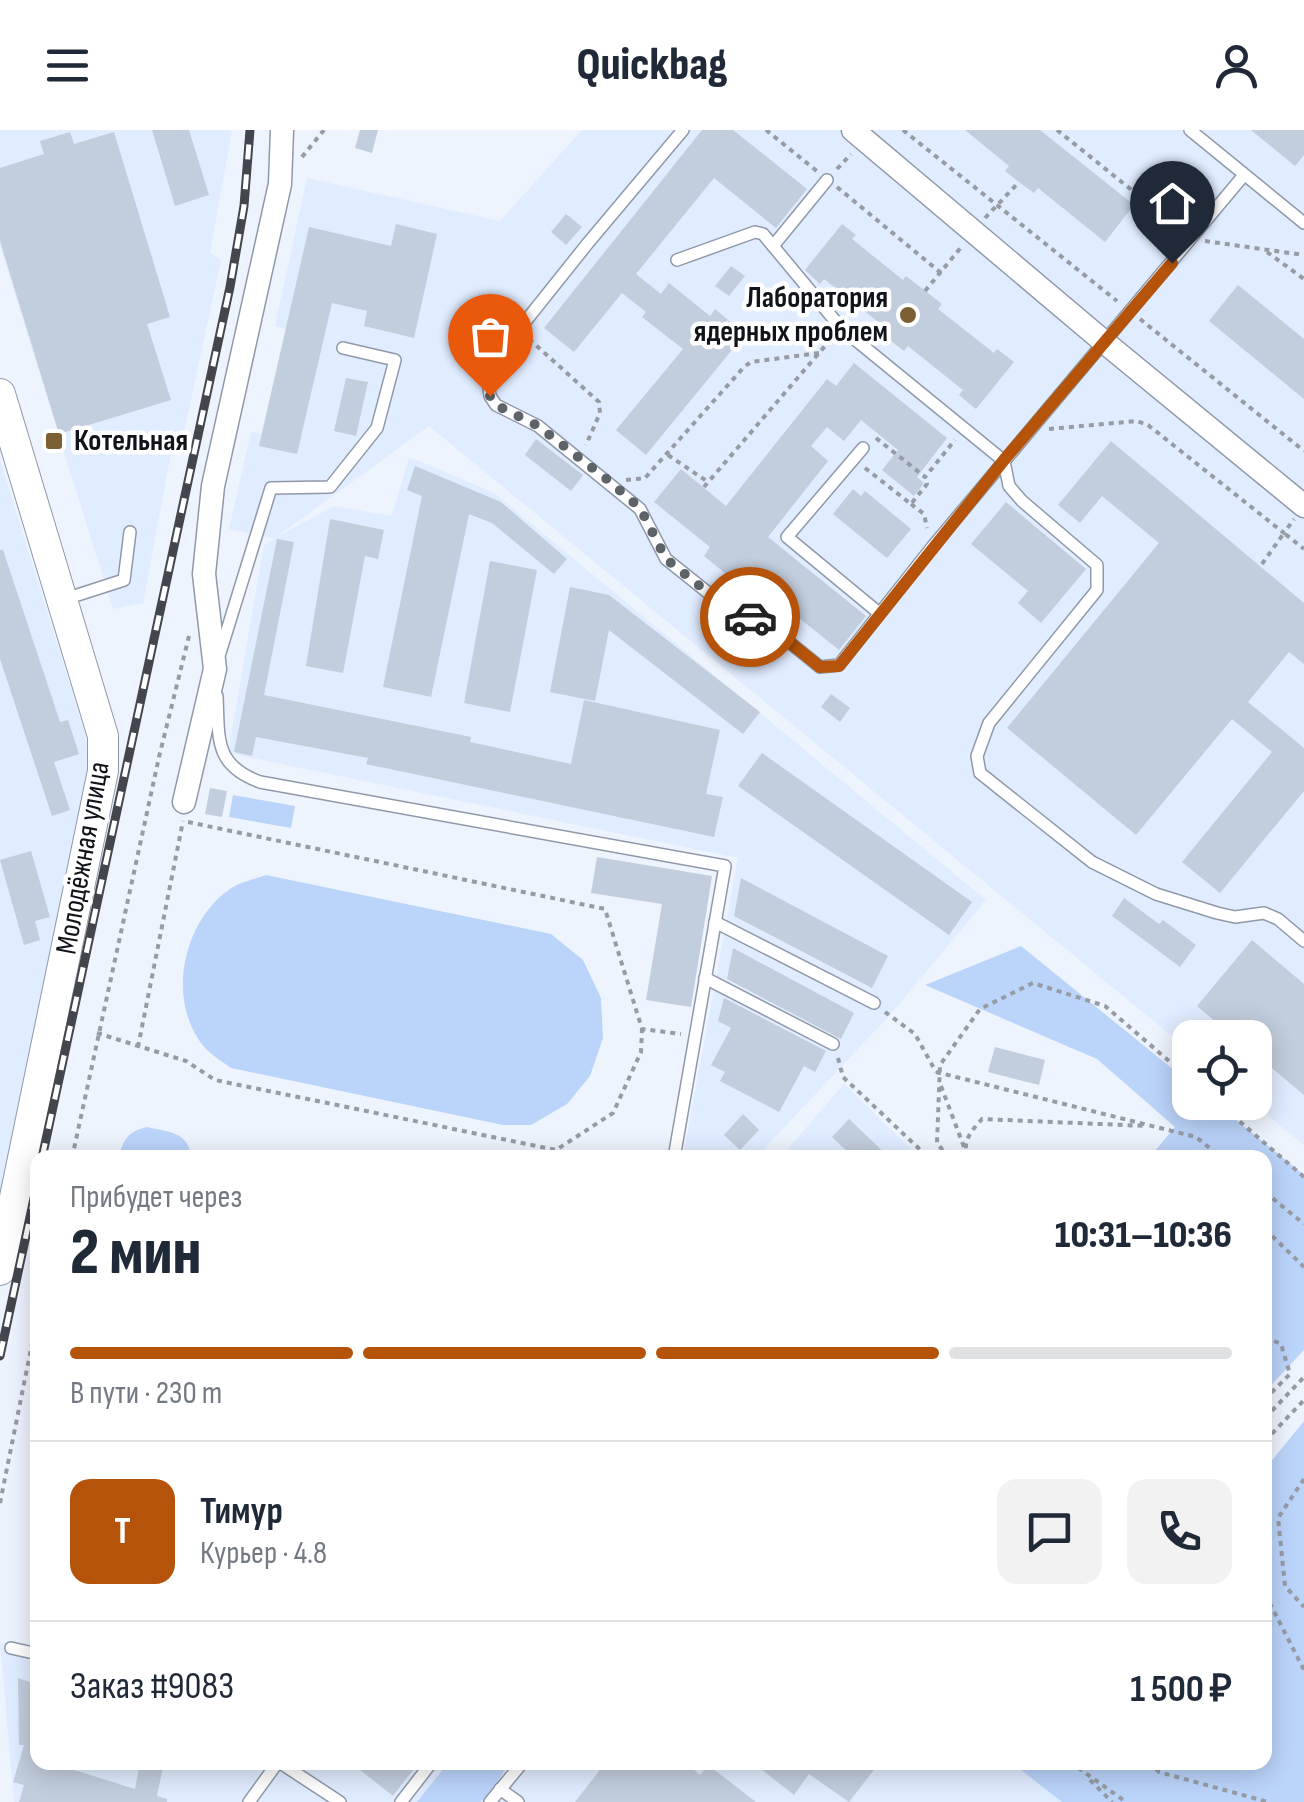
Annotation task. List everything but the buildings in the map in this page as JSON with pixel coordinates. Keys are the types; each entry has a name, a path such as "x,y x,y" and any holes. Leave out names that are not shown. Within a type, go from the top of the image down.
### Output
{"main road":[{"name":"Молодёжная улица","path":"0,394 103,736 103,771 0,1270"}],"street":[{"path":"184,802 215,669 204,574 213,486 280,184 282,130"},
{"path":"859,134 1304,506"}],"lane":[{"path":"683,130 494,362 488,380 490,396 496,405 538,426 640,508 666,559 711,595 778,633 820,667 839,666 1102,341 1131,312 1244,175"},
{"path":"1190,130 1304,222"},
{"path":"773,246 827,180"},
{"path":"677,260 755,232 763,234 840,328 1004,460 1009,486 1022,501 1097,565 1098,590 989,723 977,756 980,773 1092,862 1156,894 1217,914 1264,914 1278,919 1304,941"},
{"path":"343,348 394,360 377,428 330,487 271,488 215,669 220,746 227,763 241,775 260,782 725,866 675,1150"},
{"path":"862,448 787,537 879,614"},
{"path":"62,600 124,580 130,532"},
{"path":"715,922 874,1003"},
{"path":"705,978 834,1044"},
{"path":"11,1648 30,1652"},
{"path":"249,1802 273,1770"},
{"path":"291,1770 340,1802"},
{"path":"401,1802 426,1770"},
{"path":"490,1802 516,1770"},
{"path":"500,1790 518,1802"}],"path":[{"path":"766,130 941,273"},
{"path":"903,130 1304,451"},
{"path":"1057,130 1192,239 1304,255"},
{"path":"827,180 859,134"},
{"path":"925,291 1020,182"},
{"path":"1263,249 1304,279"},
{"path":"668,454 706,485 840,328"},
{"path":"519,330 599,402 600,413 580,459"},
{"path":"608,480 644,478 751,362 819,353"},
{"path":"1029,430 1138,421 1148,425 1304,550"},
{"path":"925,477 964,428"},
{"path":"862,448 874,436 925,477 927,484 912,504"},
{"path":"853,459 924,514 932,548"},
{"path":"1262,564 1304,506"},
{"path":"74,1150 190,629"},
{"path":"98,1033 138,1047 186,1062 215,1080 556,1150 613,1113 640,1052 642,1029 604,910 183,821 138,1047"},
{"path":"943,1150 938,1143 940,1065 980,1008 1034,983 1105,1006 1172,1064"},
{"path":"874,1003 915,1034 938,1072 1196,1136 1213,1150"},
{"path":"642,1029 695,1037"},
{"path":"834,1044 843,1077 921,1150"},
{"path":"939,1082 965,1150"},
{"path":"965,1150 969,1133 982,1119 1156,1127"},
{"path":"1239,1120 1304,1177"},
{"path":"1272,1198 1304,1224"},
{"path":"1272,1236 1304,1267"},
{"path":"1272,1341 1281,1344 1290,1374 1272,1393"},
{"path":"0,1503 30,1354"},
{"path":"1272,1411 1304,1377"},
{"path":"1272,1434 1304,1400"},
{"path":"1304,1479 1278,1518 1286,1586 1304,1607"},
{"path":"1272,1608 1304,1670"},
{"path":"1080,1770 1112,1802"},
{"path":"1080,1770 1126,1802"},
{"path":"1156,1770 1268,1802"}],"shaded area":[{"path":"0,130 232,130 210,253 221,260 180,451 171,453 143,603 113,609 0,246"},
{"path":"582,130 1304,130 1304,1145 1272,1119 1272,1020 1172,1020 1172,1036 429,426 275,538 334,506 392,516 409,457 493,492 986,900 890,1015 763,1150 684,1150 738,858 228,753 264,545 275,539 229,529 251,432 262,434 286,329 275,326 307,178 500,221"},
{"path":"0,460 86,737 89,777 0,1210"},
{"path":"233,795 295,806 291,828 229,817"},
{"path":"266,875 551,934 583,960 601,998 603,1038 590,1076 567,1104 531,1125 503,1125 231,1068 206,1049 193,1030 183,987 185,964 200,921 214,903 234,887"},
{"path":"1021,946 1172,1068 1172,1120 1236,1120 1304,1175 1304,1350 1272,1384 1272,1150 1156,1150 1175,1127 1097,1059 925,985"},
{"path":"844,1084 912,1150 787,1150"},
{"path":"147,1127 170,1132 182,1138 189,1150 121,1150 136,1131"},
{"path":"1304,1421 1304,1802 1062,1802 1021,1770 1272,1770 1272,1460"},
{"path":"0,1642 30,1650 30,1770 1022,1770 1062,1802 14,1802"},
{"path":"442,1770 505,1770 480,1802 417,1802"}],"railway":[{"path":"44,1150 230,287 244,206 250,130"},
{"path":"0,1356 30,1217"}],"way so far":[{"path":"490,396 496,405 538,426 608,480 640,508 666,559 711,595 750,617"}],"place":[{"name":"Лаборатория ядерных проблем","path":"908,315"},
{"name":"Котельная","path":"54,441"}],"route":[{"path":"750,617 778,633 820,667 839,666 1102,341 1172,263"}]}
